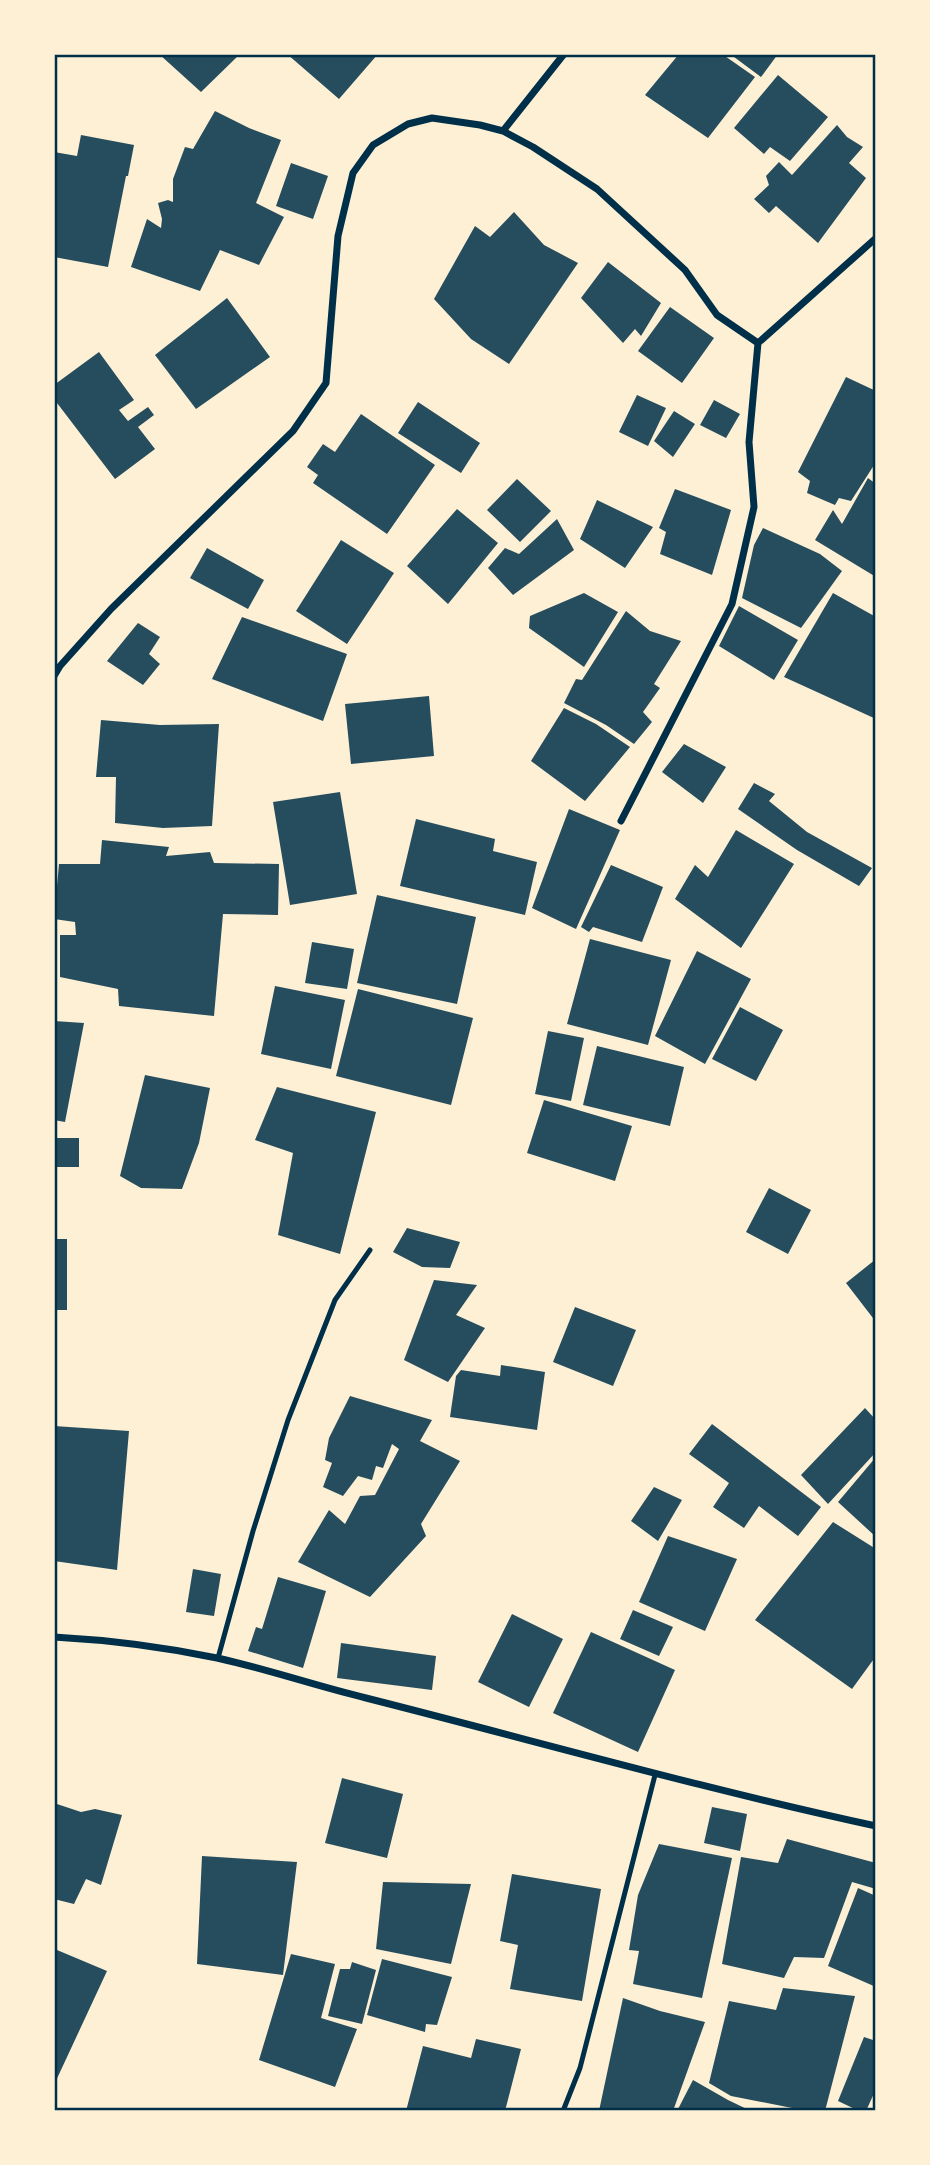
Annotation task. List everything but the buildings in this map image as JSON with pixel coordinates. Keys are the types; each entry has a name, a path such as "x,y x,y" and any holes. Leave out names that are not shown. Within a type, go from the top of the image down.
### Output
{"street":[{"path":"503,131 564,54"},
{"path":"54,676 111,609 293,431 326,383 338,236 353,173 373,145 408,124 432,118 503,131 533,147 597,189 685,270 717,316 758,343"},
{"path":"621,821 732,604 754,507 749,442 758,343 876,238"},
{"path":"54,1637 94,1639 218,1658 655,1775 876,1826"}],"lane":[{"path":"218,1658 253,1531 288,1420 335,1300 370,1250"},
{"path":"563,2111 580,2068 655,1775"}]}
